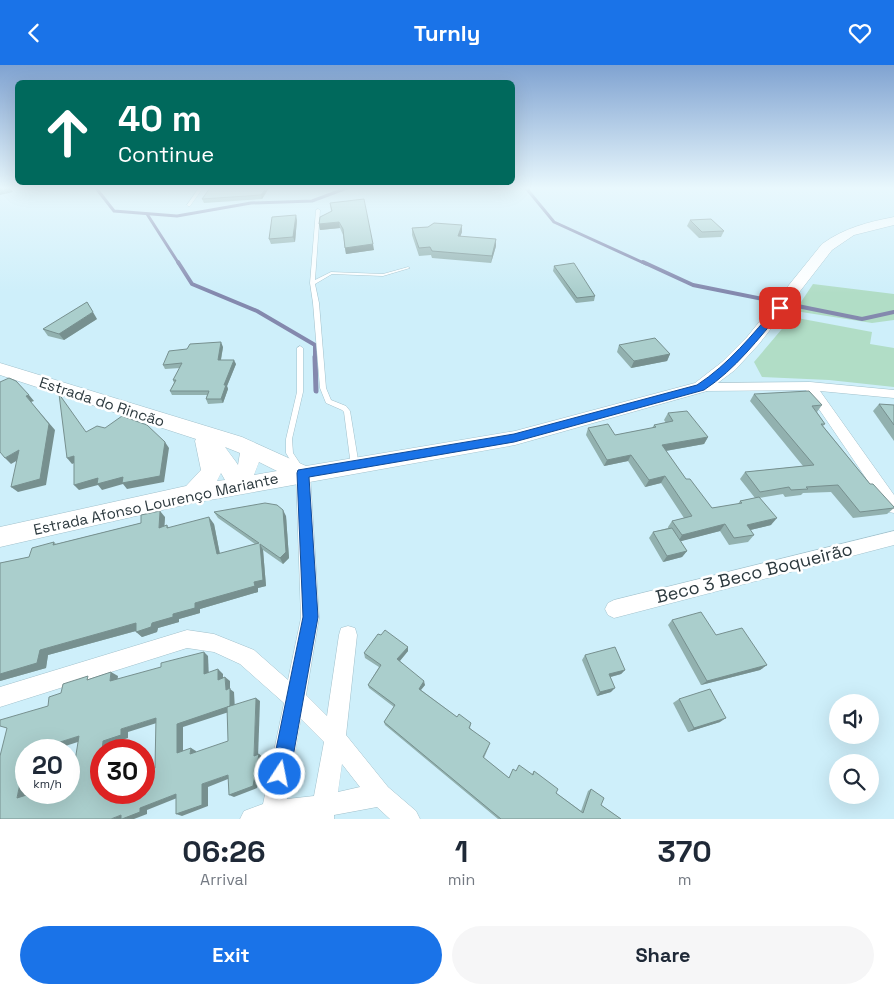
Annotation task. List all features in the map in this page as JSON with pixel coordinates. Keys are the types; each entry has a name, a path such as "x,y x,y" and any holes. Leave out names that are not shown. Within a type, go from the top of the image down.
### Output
{"main road":[{"name":"Estrada Afonso Lourenço Mariante","path":"0,537 239,485 514,438 700,387 733,362 784,303 827,247 851,232 885,223"},
{"name":"Estrada do Rincão","path":"12,375 204,434 236,442 303,473"},
{"path":"204,434 239,485"},
{"path":"193,494 208,479 212,470 204,434"},
{"path":"239,485 249,463 250,449"}],"street":[{"path":"700,387 810,386 894,393"},
{"path":"810,386 894,507"},
{"path":"303,473 310,617 295,699 266,817 322,813 380,795"},
{"name":"Beco 3 Beco Boqueirão","path":"614,609 894,538"},
{"path":"322,813 335,737 348,635"},
{"path":"0,697 187,639 214,643 247,657 295,699 335,737 380,795 408,819"}],"lane":[{"path":"317,223 312,283 316,303 323,388 328,401 347,411 355,466"},
{"path":"312,283 331,273 346,272 383,275 408,268"},
{"path":"300,347 300,392 289,439 290,453 303,473"}],"green space":[{"path":"813,284 894,294 894,320 872,323 795,311"},
{"path":"792,317 872,332 870,344 894,348 894,387 829,380 762,377 754,362"}],"building":[{"path":"271,223 295,223 293,237 269,239"},
{"path":"340,223 369,223 373,244 345,248 343,229"},
{"path":"434,223 462,225 458,236 496,239 492,256 432,251 430,247 419,248 412,228 428,227"},
{"path":"693,223 716,223 724,231 702,232"},
{"path":"574,263 595,296 577,298 554,266"},
{"path":"87,302 93,312 59,334 43,329"},
{"path":"655,338 670,354 634,361 619,345"},
{"path":"221,342 218,360 234,360 224,385 226,385 221,399 206,399 209,391 170,391 176,380 173,380 182,363 163,365 169,351 187,349 190,344"},
{"path":"9,378 16,381 29,395 26,396 49,424 40,479 11,487 19,450 5,458 0,452 0,382"},
{"path":"809,391 822,405 812,406 825,424 821,424 870,484 873,484 894,508 860,512 838,485 791,490 789,487 760,492 745,472 814,465 754,394"},
{"path":"59,394 86,432 97,426 105,428 122,416 147,425 165,442 160,476 122,483 123,477 97,484 98,478 74,485 74,456 67,458"},
{"path":"879,404 894,405 894,425"},
{"path":"687,411 708,437 662,445 686,479 690,479 712,508 742,503 740,501 759,497 777,518 747,525 754,535 734,538 725,524 682,535 672,521 692,516 665,476 649,480 631,455 607,460 588,428 608,424 615,435 656,427 654,425 673,421 668,413"},
{"path":"265,503 277,505 283,510 286,552 280,558 260,544 263,580 254,582 255,586 195,603 195,608 173,614 173,617 152,623 151,627 136,632 136,623 40,650 37,663 0,674 0,563 29,557 32,548 54,542 53,545 141,523 141,515 160,511 159,528 167,525 167,528 209,517 217,554 259,543 214,512"},
{"path":"672,528 687,551 667,556 653,532"},
{"path":"701,612 716,635 742,628 767,665 707,681 672,620"},
{"path":"385,630 408,647 397,659 424,681 419,689 457,717 459,714 471,723 469,728 490,743 483,757 509,778 513,769 516,771 519,765 533,775 534,771 558,789 556,793 583,813 591,789 604,798 601,805 621,819 501,819 384,722 395,705 368,685 381,665 364,653 378,634 381,635"},
{"path":"615,647 625,670 609,674 615,688 600,692 585,655"},
{"path":"204,652 204,674 218,669 218,680 225,677 226,690 230,688 230,706 228,707 256,698 254,756 259,754 253,786 229,795 228,775 202,784 202,805 176,814 176,794 155,802 156,718 121,729 121,735 109,739 90,739 90,804 150,804 140,808 140,812 122,819 121,815 111,819 0,819 0,756 7,728 0,726 0,720 48,706 49,697 61,693 63,684 88,676 87,680 111,672 110,681 161,667 161,663","holes":["227,707 228,741 190,754 191,748 177,753 177,724"]},
{"path":"710,689 726,718 694,728 679,699"}],"waterway":[{"path":"153,223 179,264"},
{"path":"557,223 646,264"},
{"path":"178,262 192,284 257,311 315,345 315,357"},
{"path":"643,262 693,285 862,319 894,312"},
{"path":"315,357 316,391"}],"route":[{"path":"280,774 310,617 303,473 355,466 514,438 700,387 733,362 780,308"}]}
